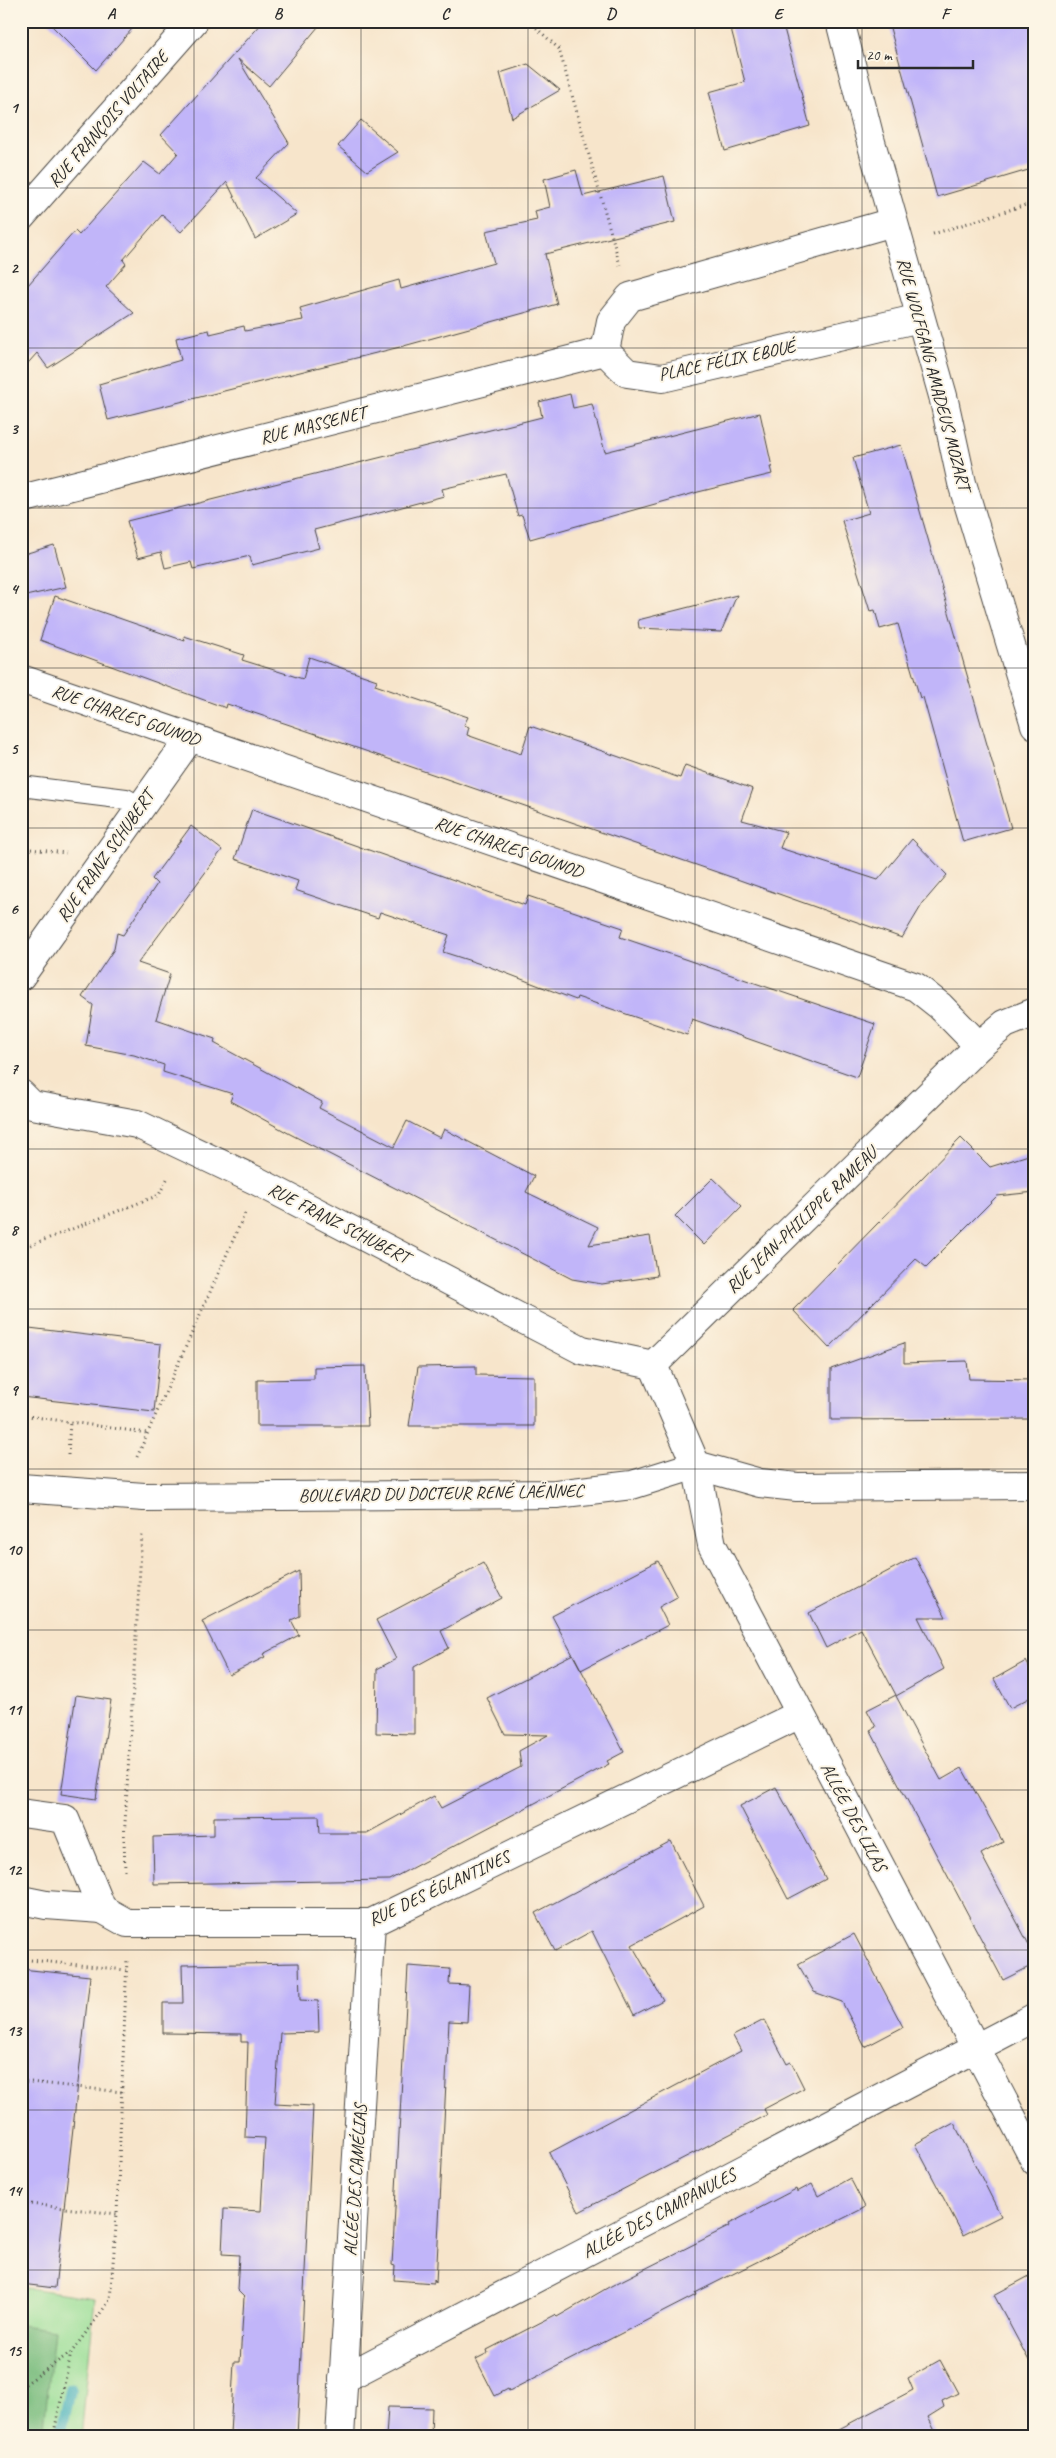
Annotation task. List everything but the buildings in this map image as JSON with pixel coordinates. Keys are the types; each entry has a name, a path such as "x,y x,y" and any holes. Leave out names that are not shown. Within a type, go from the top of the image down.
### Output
{"street":[{"name":"RUE FRANÇOIS VOLTAIRE","path":"21,217 194,21"},
{"name":"RUE WOLFGANG AMADEUS MOZART","path":"840,21 893,222 943,396 962,483 1035,725"},
{"path":"605,351 611,321 630,297 893,222"},
{"name":"PLACE FÉLIX EBOUÉ","path":"605,351 627,373 662,378 920,318"},
{"name":"RUE MASSENET","path":"21,499 605,351"},
{"name":"RUE CHARLES GOUNOD","path":"21,678 916,988 940,1006 979,1046"},
{"name":"RUE FRANZ SCHUBERT","path":"21,976 190,738"},
{"name":"RUE JEAN-PHILIPPE RAMEAU","path":"653,1365 979,1046 1005,1024 1035,1012"},
{"name":"RUE FRANZ SCHUBERT","path":"21,1094 32,1104 137,1124 257,1181 582,1350 653,1365"},
{"path":"653,1365 696,1465 760,1483 797,1487 1035,1486"},
{"name":"BOULEVARD DU DOCTEUR RENÉ LAËNNEC","path":"21,1488 144,1497 556,1494 632,1485 696,1465"},
{"name":"ALLÉE DES LILAS","path":"696,1465 712,1546 1035,2161"},
{"name":"RUE DES ÉGLANTINES","path":"102,1909 127,1923 371,1923 800,1714"},
{"path":"21,1813 65,1819 102,1909 46,1905 21,1900"},
{"name":"ALLÉE DES CAMÉLIAS","path":"340,2437 371,1923"},
{"name":"ALLÉE DES CAMPANULES","path":"343,2379 1035,2016"}],"lane":[{"path":"21,786 126,799 140,807"}],"path":[{"path":"529,21 559,49 621,268"},
{"path":"932,234 1035,202"},
{"path":"21,848 73,854"},
{"path":"21,1249 159,1195 170,1173"},
{"path":"137,1457 248,1206"},
{"path":"21,1415 147,1433"},
{"path":"68,1455 70,1422"},
{"path":"126,1879 124,1840 142,1534"},
{"path":"21,2387 71,2353 110,2300 118,2214 127,1952"},
{"path":"21,1959 126,1970"},
{"path":"21,2081 122,2092"},
{"path":"21,2204 118,2214"},
{"path":"54,2437 71,2353"}],"green space":[{"path":"21,2287 95,2298 81,2437 21,2437"},
{"path":"21,2325 54,2330 43,2437 21,2437"}],"waterway":[{"path":"60,2437 71,2388"}]}
